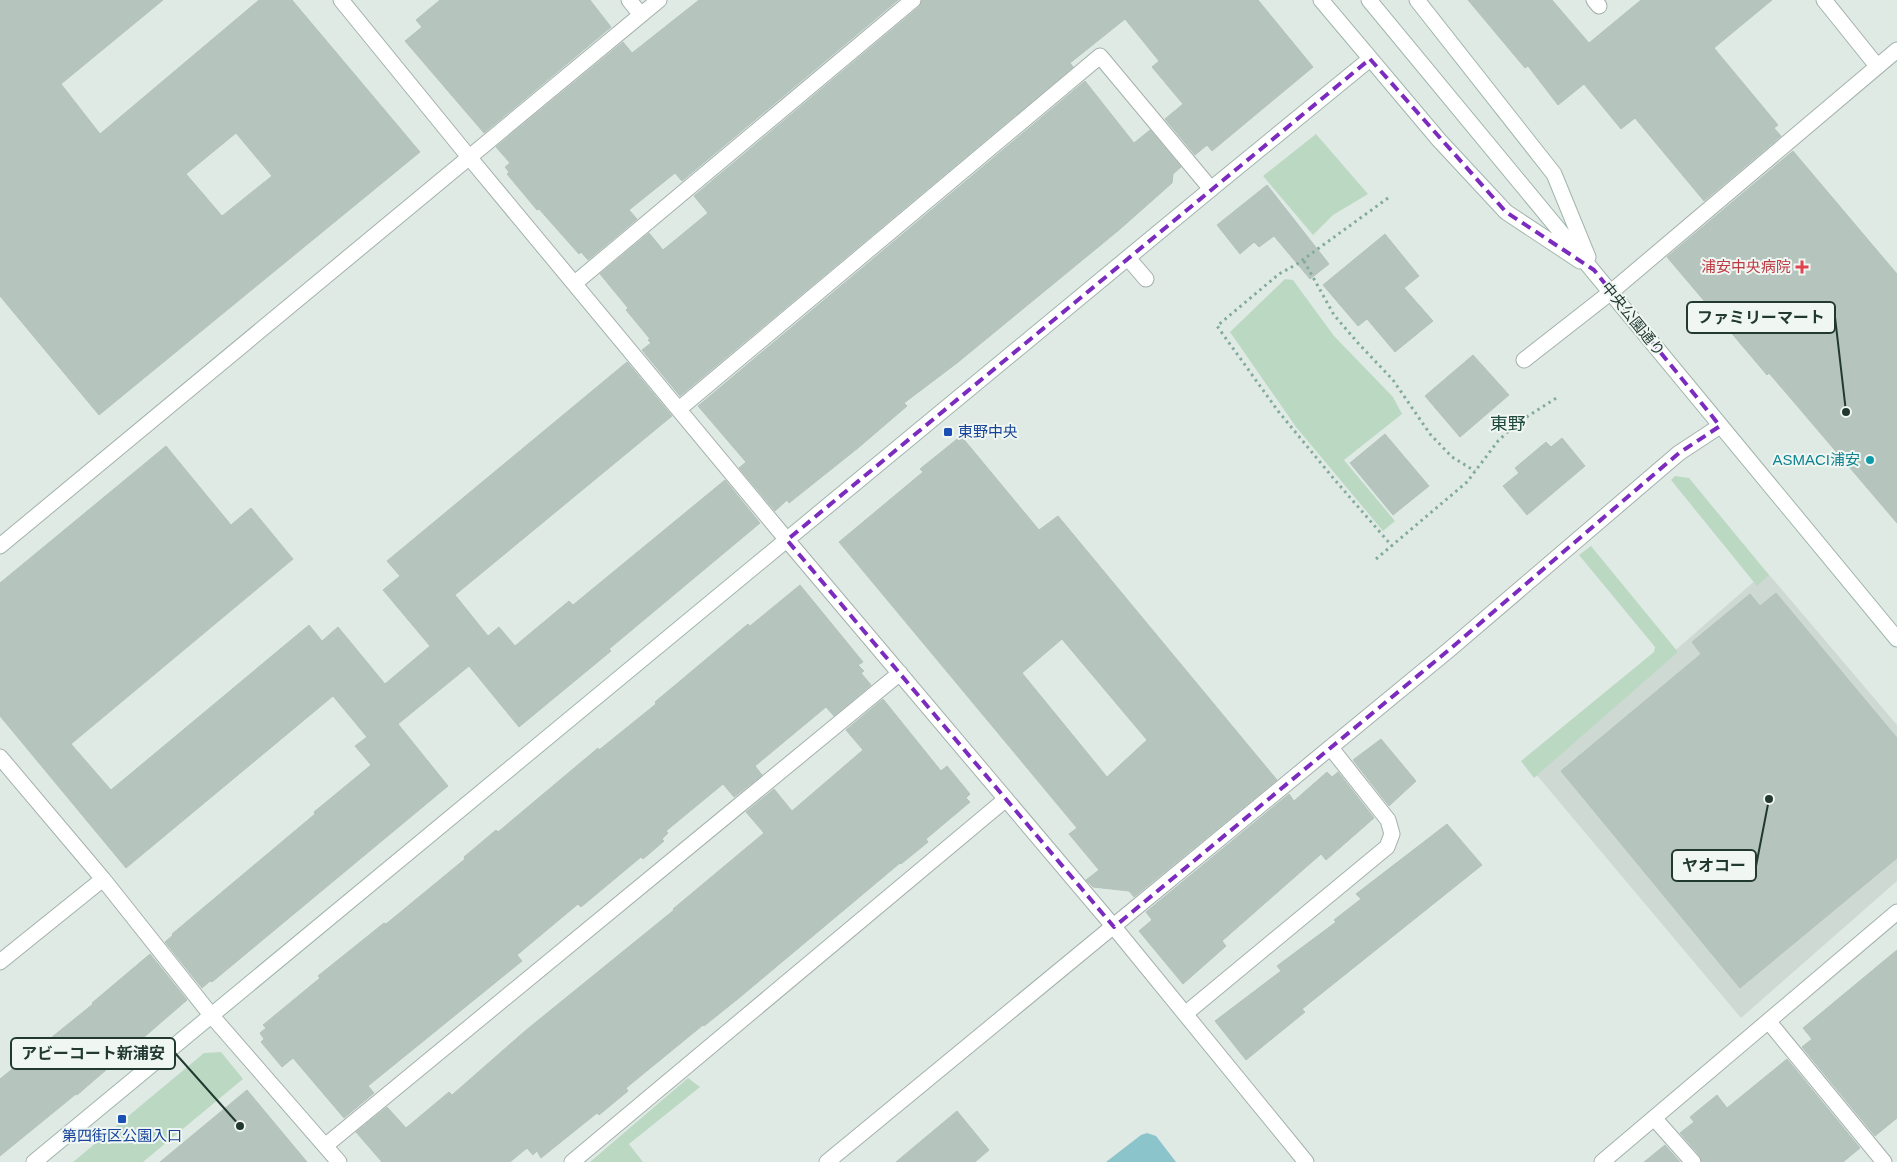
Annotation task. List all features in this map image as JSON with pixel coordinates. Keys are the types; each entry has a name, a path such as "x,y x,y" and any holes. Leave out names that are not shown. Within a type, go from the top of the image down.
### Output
{"street":[{"path":"342,0 469,157 787,540 1114,927 1306,1162"},
{"path":"629,0 641,15"},
{"path":"0,546 659,0"},
{"path":"575,283 913,0"},
{"path":"1321,0 1439,140 1506,212 1594,270"},
{"name":"中央公園通り","path":"1369,0 1897,639"},
{"path":"1417,0 1554,174 1594,270"},
{"path":"1824,0 1877,66"},
{"path":"1524,360 1612,292 1897,50"},
{"path":"679,409 1100,56 1211,189"},
{"path":"34,1162 1370,59"},
{"path":"1128,258 1146,279"},
{"path":"827,1162 1450,649 1679,453 1720,426"},
{"path":"325,1146 900,673"},
{"path":"1185,1014 1387,847 1392,834 1388,820 1331,748"},
{"path":"0,756 103,879 211,1015 339,1162"},
{"path":"572,1162 1006,799"},
{"path":"0,962 103,879"},
{"path":"1602,1162 1897,912"},
{"path":"1769,1022 1884,1162"},
{"path":"1654,1118 1693,1162"}],"path":[{"path":"1388,198 1298,264 1279,274 1217,326 1278,411 1392,546"},
{"path":"1304,261 1334,315 1393,380 1430,434 1452,456 1475,471"},
{"path":"1376,559 1467,482 1498,441 1517,423 1558,397"}],"highlighted area":[{"path":"1370,59 1506,212 1594,270 1720,426 1679,453 1450,649 1114,927 787,540"}],"shaded area":[{"path":"1766,571 1897,725 1897,881 1741,1018 1535,773"}],"green space":[{"path":"1316,134 1368,194 1333,215 1313,235 1263,176"},
{"path":"1285,279 1293,280 1334,336 1393,397 1402,414 1344,460 1395,521 1383,531 1296,427 1230,332"},
{"path":"1675,476 1689,478 1769,575 1757,586 1671,480"},
{"path":"1591,546 1678,652 1534,778 1521,761 1654,652 1655,647 1579,555"},
{"path":"221,1052 243,1079 143,1162 73,1162 204,1053"},
{"path":"688,1078 700,1087 629,1144 643,1162 590,1162"}],"water":[{"path":"1147,1133 1156,1136 1176,1162 1106,1162 1141,1135"}],"building":[{"path":"0,0 163,0 61,84 100,134 259,0 292,0 420,152 99,415 0,296","holes":["236,133 272,176 222,216 186,174"]},
{"path":"440,0 590,0 611,27 484,133 405,41 422,27 416,20"},
{"path":"699,0 898,0 682,181 675,173 629,210 637,219 588,260 581,252 579,254 539,209 537,210 507,174 509,172 505,167 510,163 496,147 623,42 632,53"},
{"path":"922,0 1258,0 1313,67 1212,151 1207,145 1195,155 1165,119 1183,104 1152,67 1159,61 1125,19 1070,63 1073,67 680,396 642,350 651,343 648,340 650,339 600,274 649,233 663,250 708,213 694,196 919,7"},
{"path":"1468,0 1552,0 1589,43 1641,0 1772,0 1714,48 1778,125 1774,128 1781,136 1704,201 1635,118 1621,129 1584,84 1558,105 1528,66 1525,68"},
{"path":"1085,81 1134,143 1150,130 1181,167 1173,174 1172,183 1119,230 957,363 904,403 907,406 858,448 789,503 787,500 775,511 739,468 746,462 698,406"},
{"name":"浦安中央病院","path":"1793,151 1897,274 1897,523 1769,373 1767,375 1667,257"},
{"path":"1267,185 1329,264 1310,279 1274,236 1259,247 1254,242 1240,254 1217,225"},
{"path":"1385,234 1419,276 1404,288 1433,321 1395,352 1367,319 1358,326 1323,285"},
{"path":"1473,355 1509,395 1460,437 1425,396"},
{"path":"627,362 672,416 455,595 488,636 499,627 515,646 569,601 573,605 725,480 760,523 519,727 469,666 398,724 448,786 212,982 210,981 202,988 165,942 172,934 371,765 355,746 367,737 333,696 126,868 0,716 0,583 166,446 231,525 251,508 293,559 71,744 111,790 309,625 322,641 338,627 385,684 430,646 383,590 400,576 387,561"},
{"path":"1385,434 1429,486 1393,515 1350,463"},
{"path":"961,436 1039,530 1058,516 1277,780 1134,897 1129,891 1093,887 1086,880 1099,870 1069,834 1077,828 839,542 923,472 920,469","holes":["1062,639 1147,740 1107,777 1022,673"]},
{"path":"1562,438 1585,466 1527,515 1503,486 1519,473 1515,468 1546,442 1551,447"},
{"path":"800,585 863,662 858,665 864,671 861,673 871,685 834,716 826,707 755,766 762,775 734,797 723,784 666,831 668,833 662,839 664,841 643,859 641,857 581,907 578,904 517,955 522,961 368,1086 374,1093 344,1118 293,1058 282,1067 261,1042 264,1039 260,1033 266,1028 263,1025 320,978 318,976 384,923 386,924 465,859 464,857 496,830 498,832 598,748 599,750 656,704 655,702 748,624 750,626"},
{"path":"1776,593 1897,738 1897,858 1740,988 1561,771 1701,654 1692,642 1750,594 1760,606"},
{"path":"883,699 941,771 947,766 970,794 966,798 970,802 926,839 928,842 900,863 739,998 626,1088 628,1091 599,1115 597,1113 541,1158 537,1151 533,1155 527,1148 510,1162 382,1162 356,1132 387,1107 406,1128 449,1092 452,1095 525,1031 674,910 764,833 746,812 774,789 792,811 863,750 846,730"},
{"path":"1381,739 1416,781 1389,806 1353,760"},
{"path":"1327,772 1332,777 1338,772 1374,818 1326,860 1321,854 1222,941 1226,946 1183,984 1139,931 1152,920 1146,912 1289,794 1294,801"},
{"path":"1447,824 1482,865 1302,1009 1305,1012 1246,1060 1215,1021 1281,971 1277,966 1336,922 1334,920 1361,899 1356,894"},
{"path":"1897,950 1897,1118 1875,1136 1802,1047 1812,1039 1803,1028"},
{"path":"150,954 187,1000 77,1095 0,1156 0,1079 93,1004"},
{"path":"1787,1059 1860,1148 1843,1162 1702,1162 1700,1156 1680,1133 1694,1122 1690,1117 1717,1095 1727,1108"},
{"path":"247,1090 307,1162 160,1162"},
{"path":"957,1111 989,1150 975,1162 896,1162"},
{"path":"1665,1145 1680,1162 1644,1162"}],"place":[{"name":"浦安中央病院","path":"1802,267"},
{"name":"ファミリーマート","path":"1846,412"},
{"name":"東野中央","path":"948,432"},
{"name":"ASMACI浦安","path":"1870,460"},
{"name":"ヤオコー","path":"1769,799"},
{"name":"第四街区公園入口","path":"122,1119"},
{"name":"アビーコート新浦安","path":"240,1126"}],"district":[{"name":"東野","path":"1508,424"}]}
